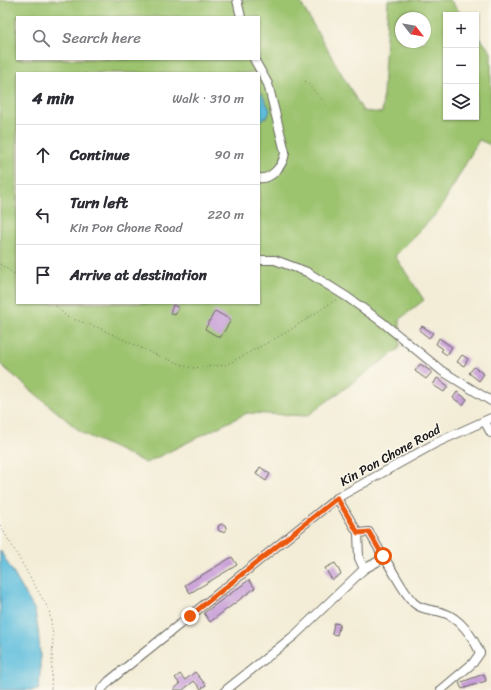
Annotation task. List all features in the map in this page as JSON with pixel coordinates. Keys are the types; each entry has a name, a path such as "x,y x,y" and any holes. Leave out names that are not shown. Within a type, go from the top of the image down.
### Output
{"street":[{"path":"237,0 241,16"},
{"path":"255,60 268,84 285,152 284,158 277,169 263,179 260,178"},
{"path":"260,260 275,260 308,272 348,297 442,371 491,401"},
{"path":"488,420 491,434"},
{"name":"Kin Pon Chone Road","path":"101,690 109,681 337,498 436,443 473,425 488,420"},
{"path":"337,498 358,533 359,558 364,569"},
{"path":"358,533 369,532 413,603 427,610 443,613 455,619 473,637 480,653 473,664 441,690"},
{"path":"226,690 295,635 364,569 377,562 383,556"}],"path":[{"path":"305,81 327,104"},
{"path":"0,264 16,275"},
{"path":"55,304 67,317 100,328 154,354 191,368 226,364 287,332 337,299 348,297"},
{"path":"0,525 49,610 53,635 52,690"}],"green space":[{"path":"0,0 299,0 363,111 382,113 388,0 450,0 460,12 443,12 443,120 479,120 479,37 491,52 491,145 479,140 439,211 395,256 424,300 400,319 400,348 307,416 247,413 146,463 82,433 0,364"}],"water":[{"path":"260,93 262,94 270,110 268,116 260,120"},
{"path":"0,550 34,609 36,616 40,650 38,690 0,690"}],"building":[{"path":"173,305 179,308 175,315 170,313"},
{"path":"215,311 231,320 220,338 205,329"},
{"path":"422,326 433,333 429,338 419,330"},
{"path":"439,338 452,347 447,355 441,351 443,349 436,344"},
{"path":"462,355 468,359 464,366 457,362"},
{"path":"420,364 432,372 426,379 415,371"},
{"path":"474,367 484,374 479,381 469,373"},
{"path":"437,378 448,386 444,392 433,385"},
{"path":"457,392 467,399 463,405 453,398"},
{"path":"260,467 270,474 266,481 256,474"},
{"path":"222,524 225,525 225,531 222,532 219,531 218,528 219,525"},
{"path":"232,557 237,565 190,593 185,585"},
{"path":"335,563 341,574 332,580 325,568"},
{"path":"249,580 255,588 210,622 204,613"},
{"path":"334,623 340,624 337,635 332,634"},
{"path":"195,672 206,685 201,689 194,681 183,690 173,690 180,684 175,678 180,674 185,680"},
{"path":"484,674 486,681 462,689 459,683"}],"route":[{"path":"190,616 337,498 358,533 369,532 378,545 383,556"}]}
